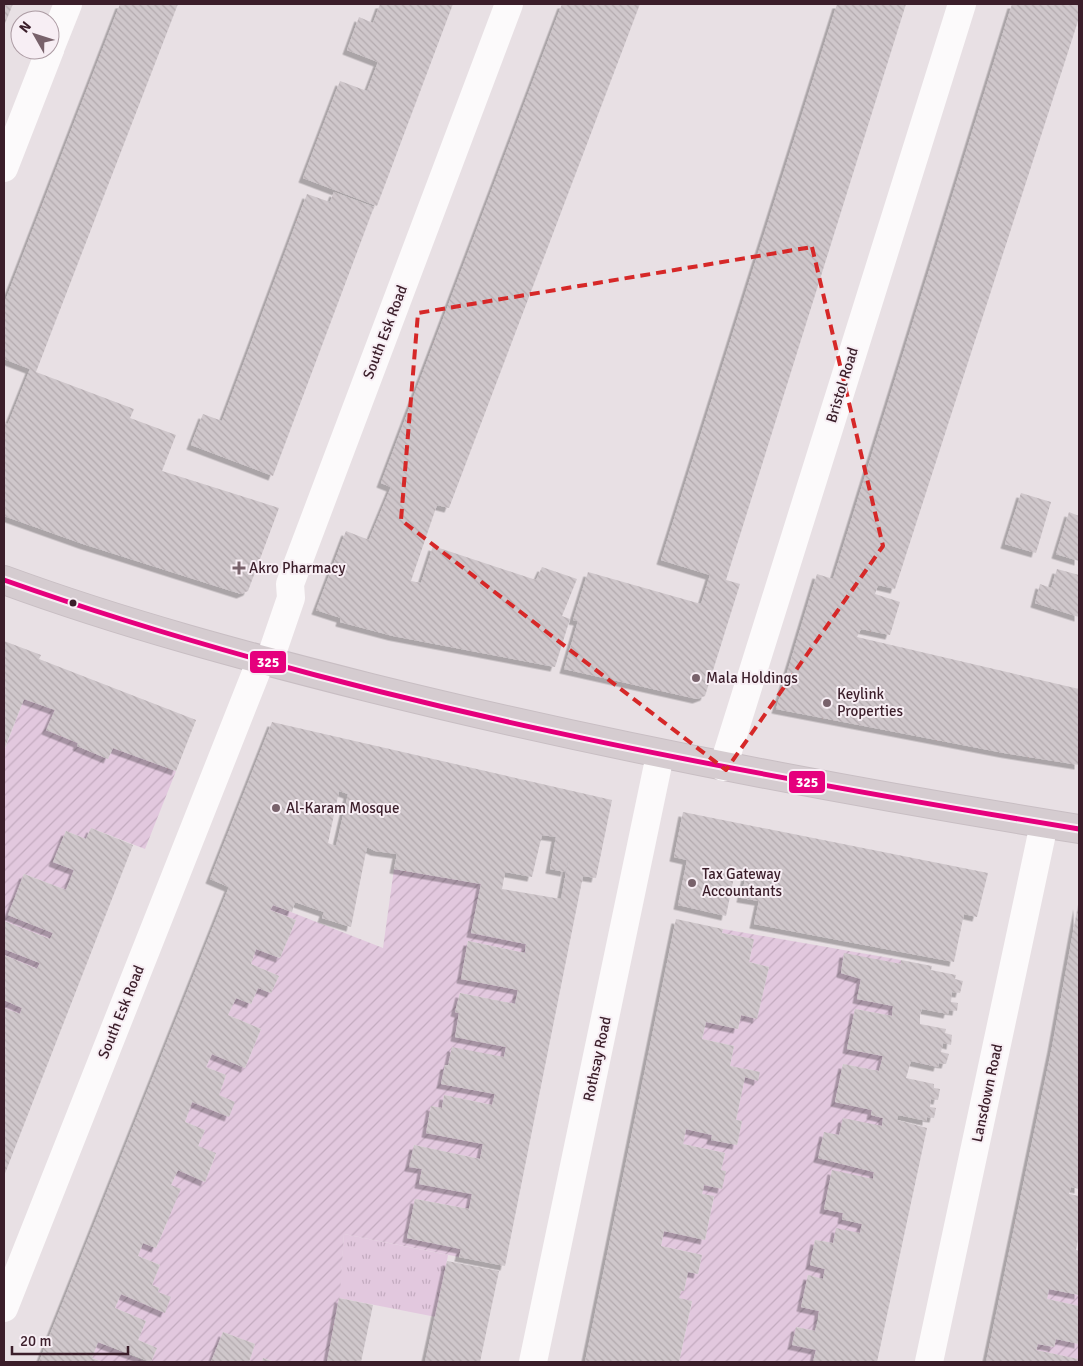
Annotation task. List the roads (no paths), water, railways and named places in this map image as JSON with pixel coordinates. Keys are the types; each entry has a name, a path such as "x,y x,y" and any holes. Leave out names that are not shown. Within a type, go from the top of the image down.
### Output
{"main road":[{"path":"4,580 94,611 265,661 458,710 660,755 1079,829"}],"street":[{"path":"60,24 68,4"},
{"name":"South Esk Road","path":"4,1308 291,598 290,584 509,4"},
{"name":"Bristol Road","path":"724,767 962,4"},
{"path":"4,168 46,60"},
{"name":"Rothsay Road","path":"533,1362 660,755"},
{"name":"Lansdown Road","path":"929,1362 1044,824"}],"place":[{"name":"Akro Pharmacy","path":"239,568"},
{"name":"Mala Holdings","path":"696,678"},
{"name":"Keylink Properties","path":"827,703"},
{"name":"Al-Karam Mosque","path":"276,808"},
{"name":"Tax Gateway Accountants","path":"692,883"}]}
